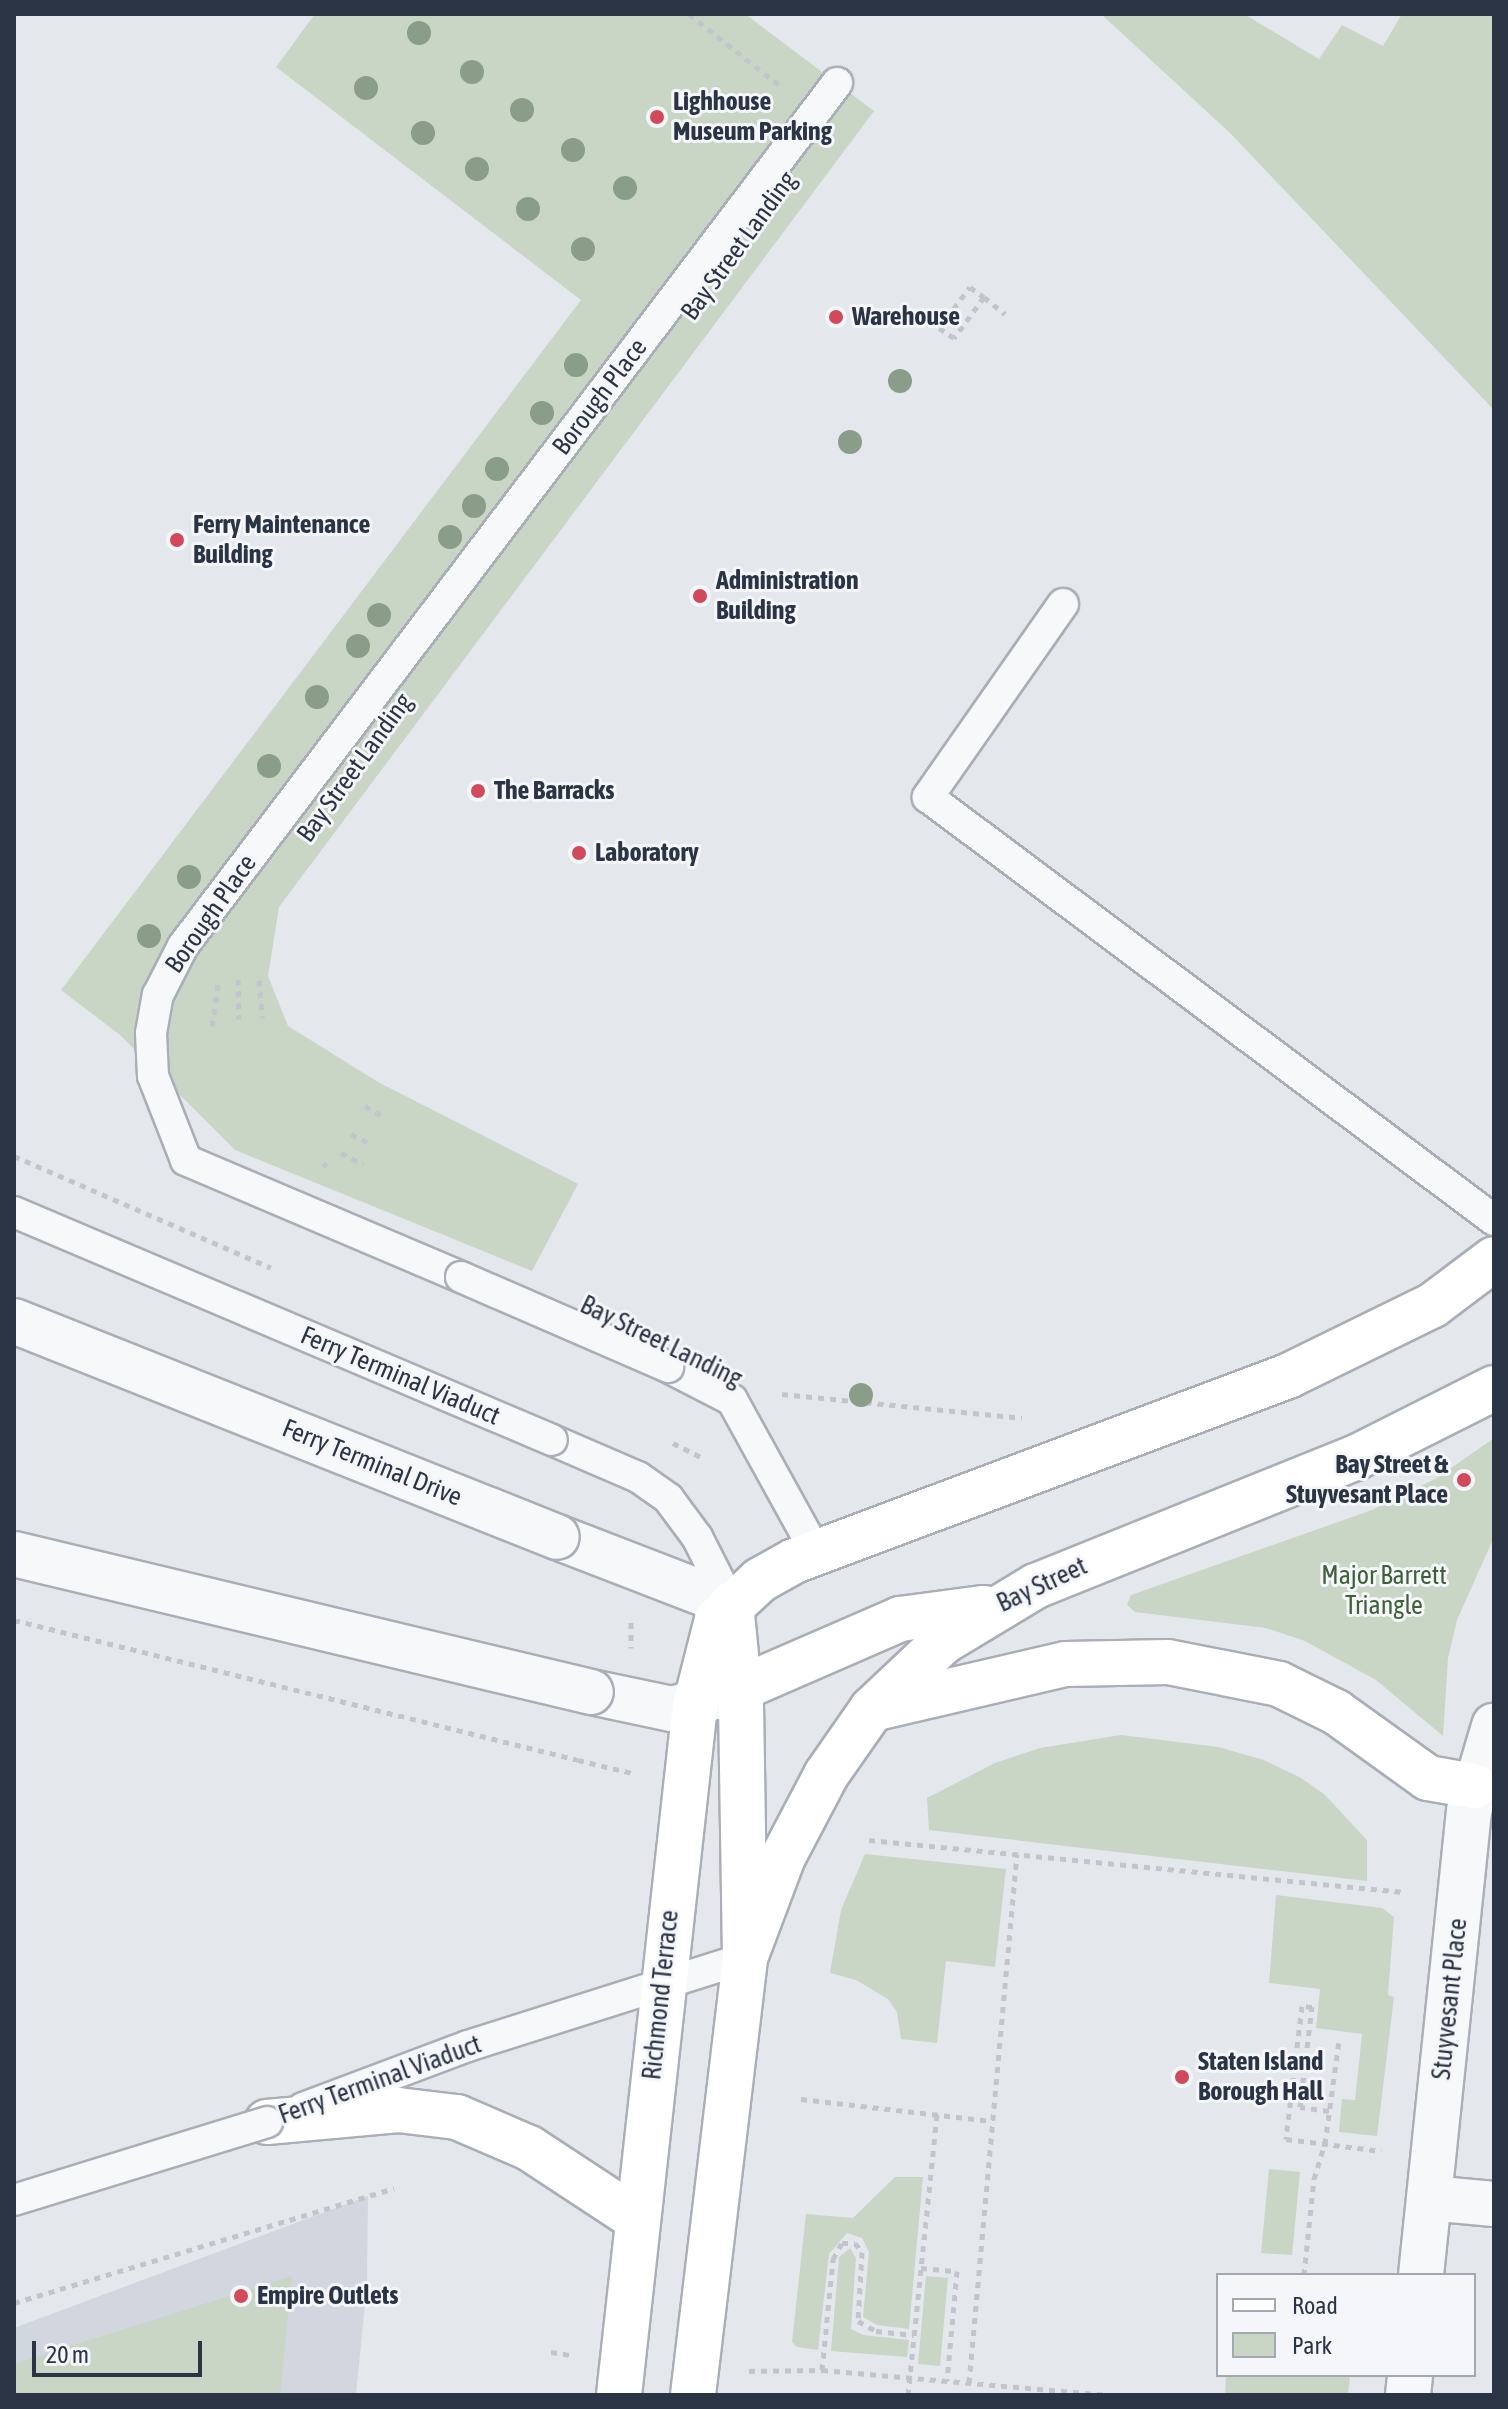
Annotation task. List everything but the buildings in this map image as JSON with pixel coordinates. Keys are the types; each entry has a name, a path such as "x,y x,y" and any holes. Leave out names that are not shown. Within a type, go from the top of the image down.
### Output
{"main road":[{"path":"693,2395 745,1958 739,1689 731,1604 775,1571 816,1552 1288,1376 1433,1305 1494,1259"},
{"name":"Bay Street","path":"745,1958 789,1845 826,1775 872,1709 921,1660 994,1607 1083,1564 1355,1458 1494,1388"},
{"name":"Richmond Terrace","path":"619,2395 695,1706 711,1636 731,1604"},
{"path":"739,1689 900,1619 994,1607"},
{"path":"872,1709 1066,1664 1168,1662 1279,1684 1336,1712 1428,1778 1474,1786"},
{"path":"267,2122 398,2110 457,2117 529,2148 637,2219"}],"street":[{"name":"Ferry Terminal Drive","path":"14,1321 731,1604"},
{"path":"14,1554 653,1707 695,1706 739,1689"},
{"name":"Stuyvesant Place","path":"1421,2273 1474,1786 1494,1726"},
{"path":"1429,2198 1494,2204"}],"lane":[{"name":"Borough Place","path":"816,1552 732,1400 668,1367 186,1160 153,1076 151,1033 158,995 183,946 837,83"},
{"path":"1063,604 928,797 1494,1220"},
{"name":"Ferry Terminal Viaduct","path":"14,1212 638,1477 668,1498 697,1537 731,1604"},
{"name":"Ferry Terminal Viaduct","path":"14,2200 267,2122 468,2046 745,1958"}],"path":[{"path":"689,14 814,113"},
{"path":"984,297 954,338 939,328 970,287 984,297 1005,314"},
{"path":"212,1026 219,979"},
{"path":"238,979 239,1019"},
{"path":"259,980 262,1018"},
{"path":"365,1106 386,1118"},
{"path":"351,1134 372,1145"},
{"path":"341,1153 363,1164"},
{"path":"776,1393 874,1406 989,1410 1035,1420"},
{"path":"14,1620 632,1773"},
{"path":"869,1840 1403,1892"},
{"path":"969,2383 1017,1854"},
{"path":"1329,2111 1300,2107 1312,2007 1302,2006 1286,2139 1386,2152"},
{"path":"1304,2273 1314,2179 1325,2144 1339,2040"},
{"path":"801,2099 992,2121"},
{"path":"908,2395 937,2114"},
{"path":"14,2303 394,2188"},
{"path":"822,2370 833,2259 842,2243 855,2243 862,2252 858,2321 876,2331 914,2335"},
{"path":"921,2268 957,2271 947,2381"},
{"path":"764,2373 822,2370 1106,2395"}],"shaded area":[{"name":"Empire Outlets","path":"368,2196 367,2282 356,2395 14,2395 14,2328"}],"green space":[{"path":"315,14 745,14 874,111 279,907 268,976 288,1026 378,1082 578,1184 532,1271 235,1150 120,1035 61,990 581,300 276,67"},
{"path":"1101,14 1244,14 1319,59 1342,25 1383,46 1402,14 1494,14 1494,410 1230,133"},
{"name":"Major Barrett Triangle","path":"1494,1438 1494,1537 1457,1620 1448,1658 1443,1736 1376,1680 1305,1641 1266,1628 1135,1612 1127,1605 1131,1595 1372,1510 1437,1478"},
{"path":"1121,1735 1218,1747 1264,1760 1301,1778 1324,1794 1367,1840 1367,1881 929,1830 927,1798 995,1763 1040,1748"},
{"path":"865,1854 1006,1869 995,1967 946,1961 937,2043 901,2039 897,2012 888,1999 856,1980 830,1973 841,1910"},
{"path":"1276,1895 1382,1908 1394,1917 1388,1995 1394,1997 1377,2136 1339,2132 1342,2099 1355,2100 1362,2034 1316,2028 1320,1989 1269,1983"},
{"path":"1269,2169 1300,2172 1292,2255 1261,2253"},
{"path":"895,2177 923,2177 909,2329 877,2325 863,2317 869,2252 862,2238 847,2233 829,2254 818,2350 797,2347 792,2342 806,2214 853,2218"},
{"path":"850,2248 856,2258 851,2329 863,2335 909,2340 907,2357 831,2351 839,2257"},
{"name":"Empire Outlets","path":"292,2276 280,2395 14,2395 14,2364"},
{"path":"926,2276 948,2278 940,2366 918,2364"},
{"path":"1226,2377 1350,2377 1348,2395 1225,2393"}],"place":[{"name":"Lighhouse Museum Parking","path":"657,117"},
{"name":"Warehouse","path":"836,317"},
{"name":"Ferry Maintenance Building","path":"177,540"},
{"name":"Administration Building","path":"700,596"},
{"name":"The Barracks","path":"478,791"},
{"name":"Laboratory","path":"579,853"},
{"name":"Bay Street & Stuyvesant Place","path":"1464,1480"},
{"name":"Staten Island Borough Hall","path":"1182,2077"},
{"name":"Empire Outlets","path":"241,2296"}]}
